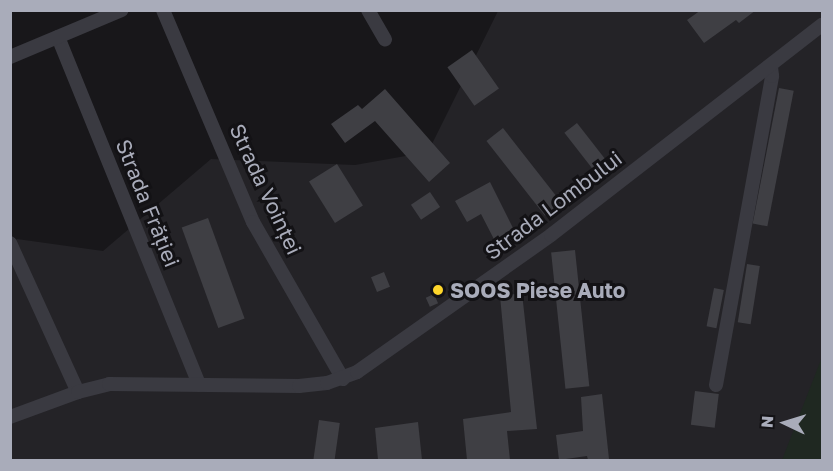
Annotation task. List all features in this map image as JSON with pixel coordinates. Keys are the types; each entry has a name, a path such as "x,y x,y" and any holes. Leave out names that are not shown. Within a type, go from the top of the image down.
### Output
{"street":[{"path":"10,57 122,10"},
{"name":"Strada Voinței","path":"163,10 254,222 343,379"},
{"path":"368,10 385,40"},
{"name":"Strada Lombului","path":"10,417 78,392 109,384 299,386 343,379 375,362 551,235 822,26"},
{"name":"Strada Frăției","path":"58,37 199,384"},
{"path":"717,385 772,76 771,66"},
{"path":"10,243 78,392"}],"shaded area":[{"path":"498,11 822,11 822,460 11,460 10,246 17,239 103,251 211,159 355,165 428,152"},
{"path":"822,357 822,460 782,460"}],"building":[{"path":"701,10 756,10 739,23 736,20 704,43 687,20"},
{"path":"472,50 499,89 474,106 447,67"},
{"path":"779,88 794,91 767,226 753,223"},
{"path":"385,89 450,163 429,182 375,121 345,143 331,124 358,105 362,109"},
{"path":"577,123 608,163 596,173 564,133"},
{"path":"503,128 561,203 545,216 486,141"},
{"path":"337,164 363,206 335,223 309,181"},
{"path":"490,182 518,238 499,249 481,214 467,222 455,201"},
{"path":"430,192 440,207 421,220 411,205"},
{"path":"208,218 245,319 218,328 182,228"},
{"path":"575,250 589,386 565,389 551,253"},
{"path":"747,264 760,266 751,324 738,322"},
{"path":"384,272 390,287 377,292 371,277"},
{"path":"714,288 724,290 716,328 707,326"},
{"path":"522,293 537,429 507,431 510,460 467,460 463,419 511,412 500,296"},
{"path":"434,294 438,303 430,307 426,298"},
{"path":"695,391 719,394 715,428 691,425"},
{"path":"602,394 609,459 588,460 587,456 559,460 556,435 583,431 581,397"},
{"path":"319,420 340,423 335,460 313,460"},
{"path":"418,422 422,460 378,460 375,428"}],"place":[{"name":"SOOS Piese Auto","path":"438,290"}]}
